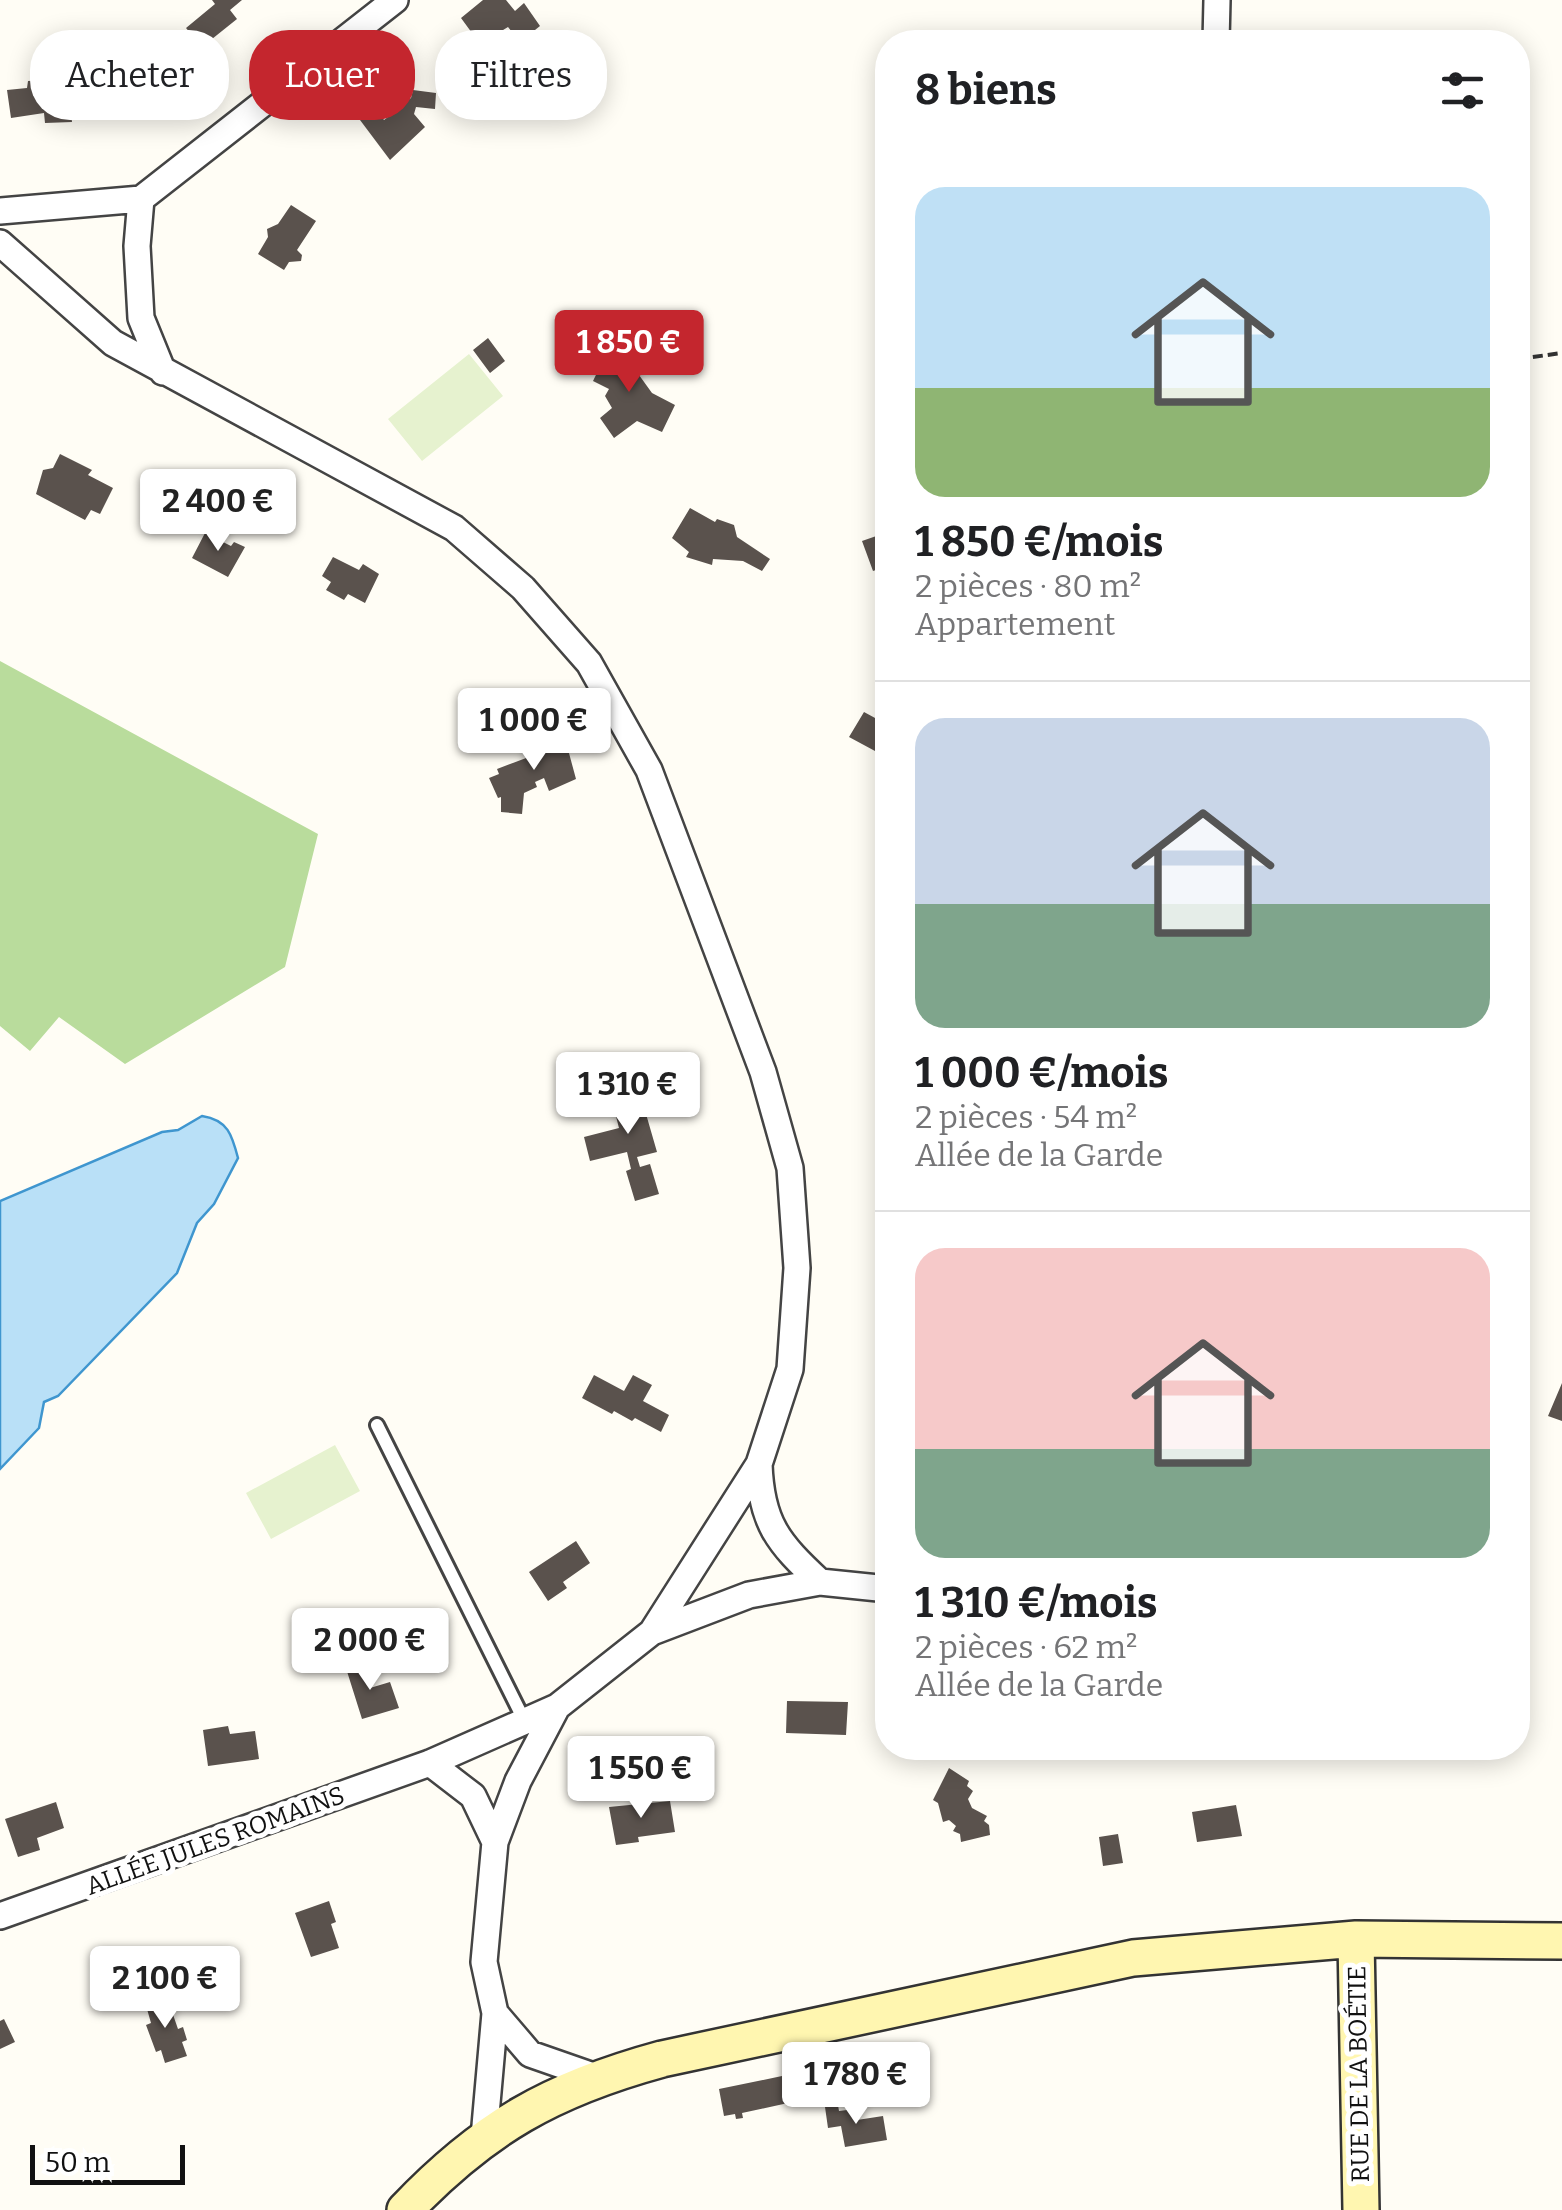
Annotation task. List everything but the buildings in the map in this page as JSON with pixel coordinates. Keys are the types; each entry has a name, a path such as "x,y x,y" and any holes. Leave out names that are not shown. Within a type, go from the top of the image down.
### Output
{"main road":[{"path":"405,2210 484,2137 541,2103 596,2077 662,2059 1133,1958 1356,1939 1562,1940"},
{"name":"RUE DE LA BOÉTIE","path":"1356,1939 1361,2210"}],"street":[{"path":"0,211 141,199 395,0"},
{"path":"1216,30 1217,0"},
{"path":"141,199 137,246 141,318 162,372"},
{"path":"0,243 113,343 454,528 524,588 590,663 649,770 763,1072 790,1168 797,1268 790,1369 759,1464 652,1632"},
{"path":"759,1464 760,1503 780,1546 820,1582"},
{"path":"484,2137 495,2012 484,1962 495,1842 518,1781 557,1707 652,1632 749,1595 820,1582 875,1587"},
{"name":"ALLÉE JULES ROMAINS","path":"0,1916 430,1764 557,1707"},
{"path":"430,1764 473,1796 495,1842"},
{"path":"495,2012 530,2054 541,2103"},
{"path":"530,2054 596,2077"}],"lane":[{"path":"377,1425 525,1722"}],"path":[{"path":"1530,357 1562,353"}],"green space":[{"path":"469,354 503,396 422,461 388,419"},
{"path":"0,661 318,834 285,967 125,1064 59,1017 30,1051 0,1026"},
{"path":"335,1445 360,1491 271,1539 246,1493"}],"water":[{"path":"202,1116 218,1121 228,1130 238,1158 214,1204 197,1223 177,1273 58,1396 44,1402 39,1428 0,1469 0,1201 162,1132 178,1130"}]}
